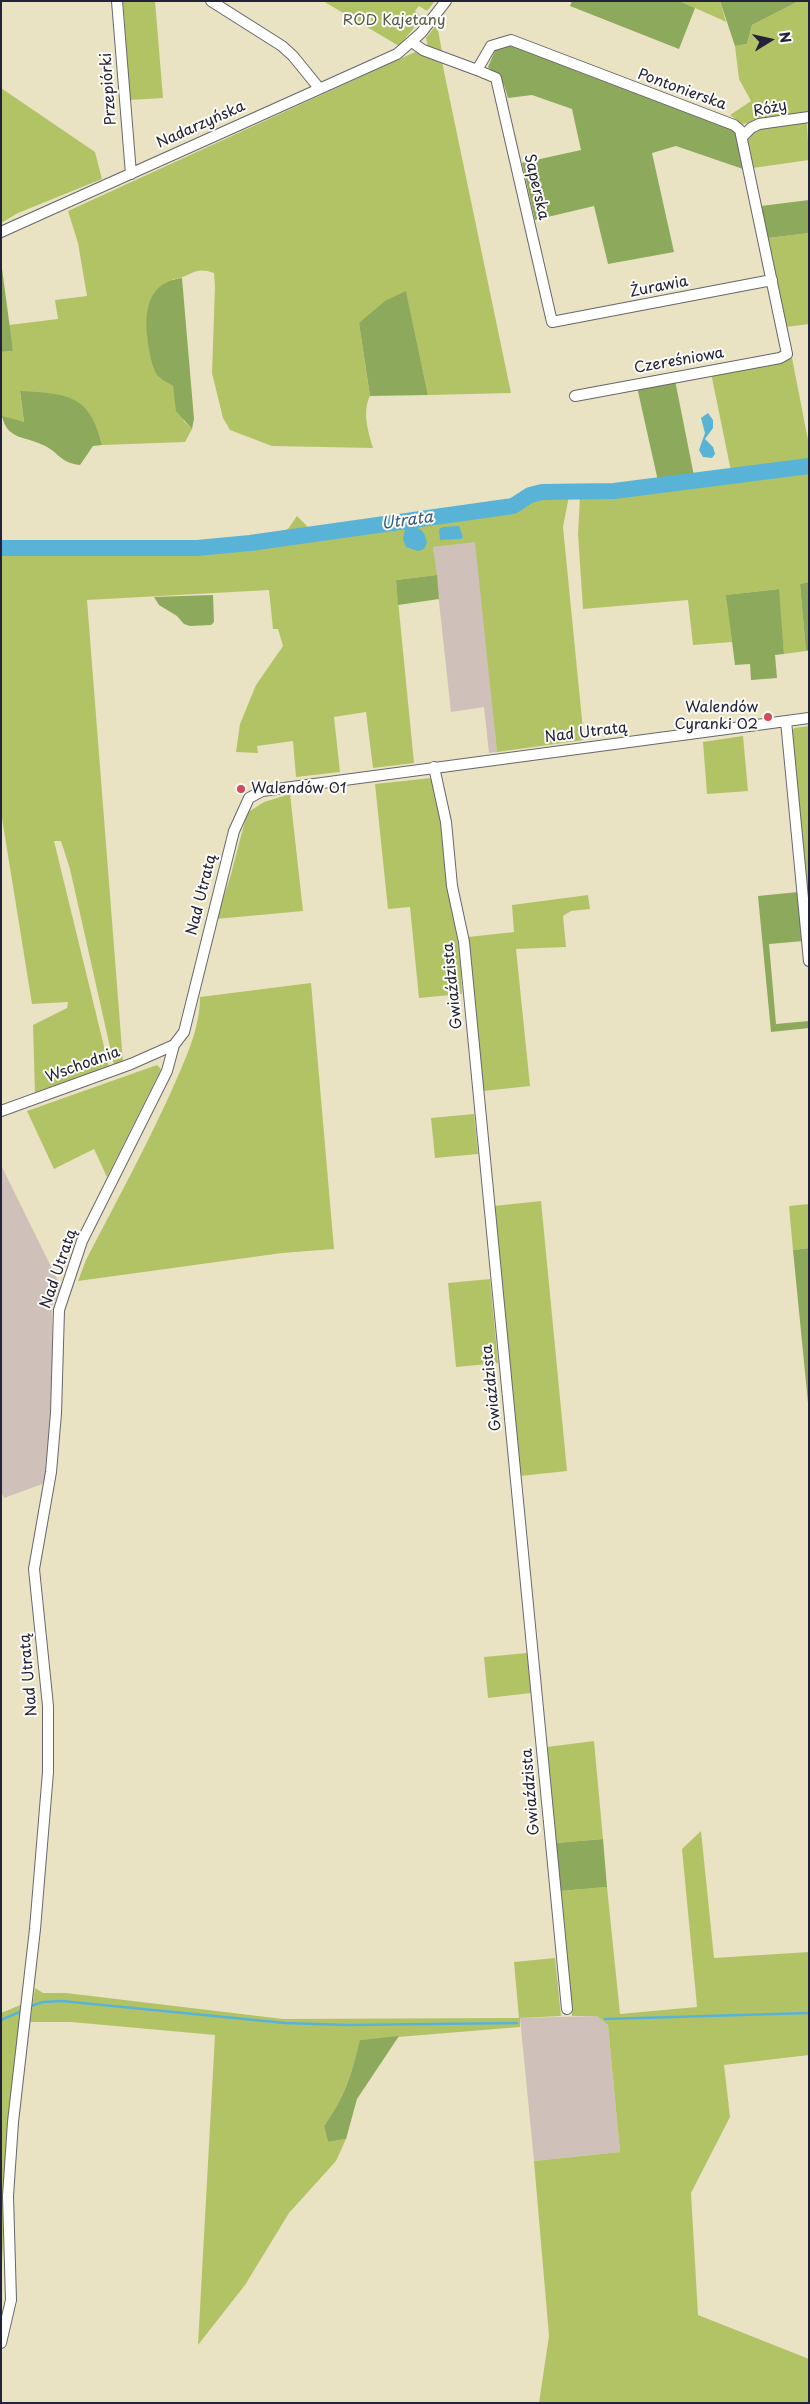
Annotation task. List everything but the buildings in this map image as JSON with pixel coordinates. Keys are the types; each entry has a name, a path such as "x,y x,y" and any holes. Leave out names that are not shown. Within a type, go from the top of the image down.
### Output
{"street":[{"name":"Przepiórki","path":"117,1 131,174"},
{"path":"211,1 282,46 293,56 319,88"},
{"name":"Nadarzyńska","path":"1,232 398,54 412,42 446,1"},
{"name":"Pontonierska","path":"477,70 491,46 511,40 734,126 740,130 742,137"},
{"path":"412,42 423,50 477,70"},
{"name":"Saperska","path":"477,70 496,78 552,322"},
{"name":"Róży","path":"742,137 751,128 759,124 809,117"},
{"path":"742,137 772,280"},
{"name":"Żurawia","path":"552,322 772,280"},
{"name":"Czereśniowa","path":"575,396 780,358 787,354 772,280"},
{"name":"Nad Utratą","path":"1,2343 11,2300 8,2196 13,2122 36,1929 48,1772 48,1706 34,1569 51,1472 56,1413 59,1310 82,1242 167,1071 174,1045 184,1032 234,832 249,798 262,791 809,718"},
{"path":"786,721 809,961"},
{"name":"Gwiaździsta","path":"434,767 446,822 452,886 464,942 567,2009"},
{"name":"Wschodnia","path":"1,1111 131,1064 174,1045"}],"shaded area":[{"path":"476,541 497,752 489,753 484,707 451,712 433,547"},
{"path":"1,1165 61,1287 52,1307 53,1384 45,1483 4,1498 1,1492"},
{"path":"597,2016 608,2025 620,2152 534,2161 520,2018"}],"green space":[{"path":"123,1 155,1 163,98 130,100"},
{"name":"ROD Kajetany","path":"323,1 435,1 427,11 419,6 415,11 422,18 399,46"},
{"path":"572,1 679,1 695,8 679,49 570,6"},
{"path":"679,1 720,1 726,22 720,19"},
{"path":"720,1 799,1 752,25 747,44 735,46"},
{"path":"799,1 809,1 809,111 742,124 730,115 751,101 739,79 735,46 747,44 752,25"},
{"path":"437,24 442,52 428,47 426,38"},
{"path":"511,45 736,131 743,169 676,146 652,153 674,252 608,264 594,206 535,220 522,163 581,150 572,109 532,95 508,98 504,85 488,67 497,46"},
{"path":"415,52 442,62 511,393 428,395 406,292 359,323 370,396 366,415 373,448 272,446 230,430 223,418 212,373 214,273 202,270 173,279 147,336 153,368 160,378 173,386 184,421 192,429 185,442 102,445 97,427 82,406 73,400 50,395 20,392 24,423 1,416 1,352 13,351 9,325 58,319 55,300 87,296 78,243 68,211"},
{"path":"1,88 95,152 102,179 18,213 1,223"},
{"path":"807,122 809,160 753,168 747,141 754,130"},
{"path":"809,200 809,233 768,238 761,206"},
{"path":"809,233 809,324 786,327 768,238"},
{"path":"1,261 13,351 1,352"},
{"path":"182,278 194,419 192,429 176,411 173,386 157,375 151,361 147,338 147,315 153,295 169,281"},
{"path":"406,291 428,395 370,396 359,323 385,301"},
{"path":"792,358 809,445 809,582 800,584 806,651 784,654 778,589 727,595 732,642 693,645 688,600 583,609 578,534 580,497 569,496 563,527 584,740 497,752 475,542 433,547 437,575 396,580 414,763 373,768 366,712 334,717 340,772 296,777 293,741 257,746 258,753 236,752 240,724 256,685 283,646 278,629 273,629 269,590 87,600 123,1062 114,1065 70,869 61,841 54,841 109,1067 35,1094 33,1025 67,1008 68,1002 32,1004 1,812 1,545 196,543 269,535 288,529 297,516 309,528 504,503 535,488 621,486 731,471 711,373"},
{"path":"675,380 694,476 658,481 637,387"},
{"path":"20,391 51,393 74,400 91,415 102,445 93,446 80,465 68,462 43,445 12,433 4,424 2,416 24,422"},
{"path":"437,575 439,599 398,605 396,580"},
{"path":"809,582 809,650 806,651 800,584"},
{"path":"779,589 784,654 775,655 777,678 751,680 750,664 735,665 726,595"},
{"path":"213,595 214,622 211,625 190,626 184,624 177,616 159,605 154,597"},
{"path":"809,726 809,916 791,733 794,728"},
{"path":"743,736 748,791 707,794 703,742"},
{"path":"431,778 438,798 450,901 460,953 462,994 419,998 410,907 388,909 375,784"},
{"path":"290,794 303,911 216,919 230,878 247,813 264,802"},
{"path":"798,892 804,941 769,944 776,1024 809,1021 809,1028 771,1032 758,896"},
{"path":"588,895 590,909 571,911 563,916 566,947 516,949 530,1086 483,1091 468,937 514,932 512,905"},
{"path":"311,983 334,1249 282,1253 78,1281 86,1260 151,1134 181,1069 194,1034 200,997"},
{"path":"157,1065 161,1069 107,1177 94,1149 54,1169 27,1111"},
{"path":"474,1114 478,1154 435,1158 431,1118"},
{"path":"541,1201 567,1471 520,1476 494,1206"},
{"path":"809,1204 809,1248 793,1250 789,1206"},
{"path":"809,1248 809,1413 793,1250"},
{"path":"490,1279 498,1363 456,1367 448,1283"},
{"path":"527,1653 531,1693 488,1698 484,1657"},
{"path":"594,1741 603,1839 556,1843 547,1747"},
{"path":"701,1831 714,1958 809,1952 809,2055 724,2065 730,2117 691,2193 698,2315 809,2359 809,2403 539,2403 549,2336 534,2161 620,2152 608,2025 597,2016 572,2016 560,1891 607,1887 620,2014 697,2007 682,1849"},
{"path":"603,1839 607,1887 560,1891 556,1843"},
{"path":"555,1958 561,2016 520,2018 520,2027 361,2040 351,2074 342,2095 324,2126 328,2142 346,2139 336,2161 289,2213 245,2285 198,2345 215,2035 71,2022 30,2022 35,1988 43,1993 66,1993 283,2019 519,2018 514,1962"},
{"path":"23,2004 10,2100 1,2287 1,2013"},
{"path":"399,2036 357,2099 346,2139 328,2142 324,2126 347,2084 360,2040"}],"water":[{"path":"708,413 713,420 713,428 705,439 713,447 715,454 712,458 703,457 699,450 705,433 701,418"},
{"path":"459,526 463,537 461,539 440,540 439,529"},
{"path":"410,527 420,529 424,534 427,543 424,549 418,551 406,547 403,539 405,529"}],"waterway":[{"name":"Utrata","path":"1,548 197,548 250,543 513,506 530,495 542,492 614,491 809,466"},
{"path":"31,2006 43,2002 62,2001 285,2023 346,2025 517,2023"},
{"path":"1,2020 22,2011"},
{"path":"605,2019 809,2013"}],"place":[{"name":"Walendów Cyranki 02","path":"768,717"},
{"name":"Walendów 01","path":"241,789"}]}
